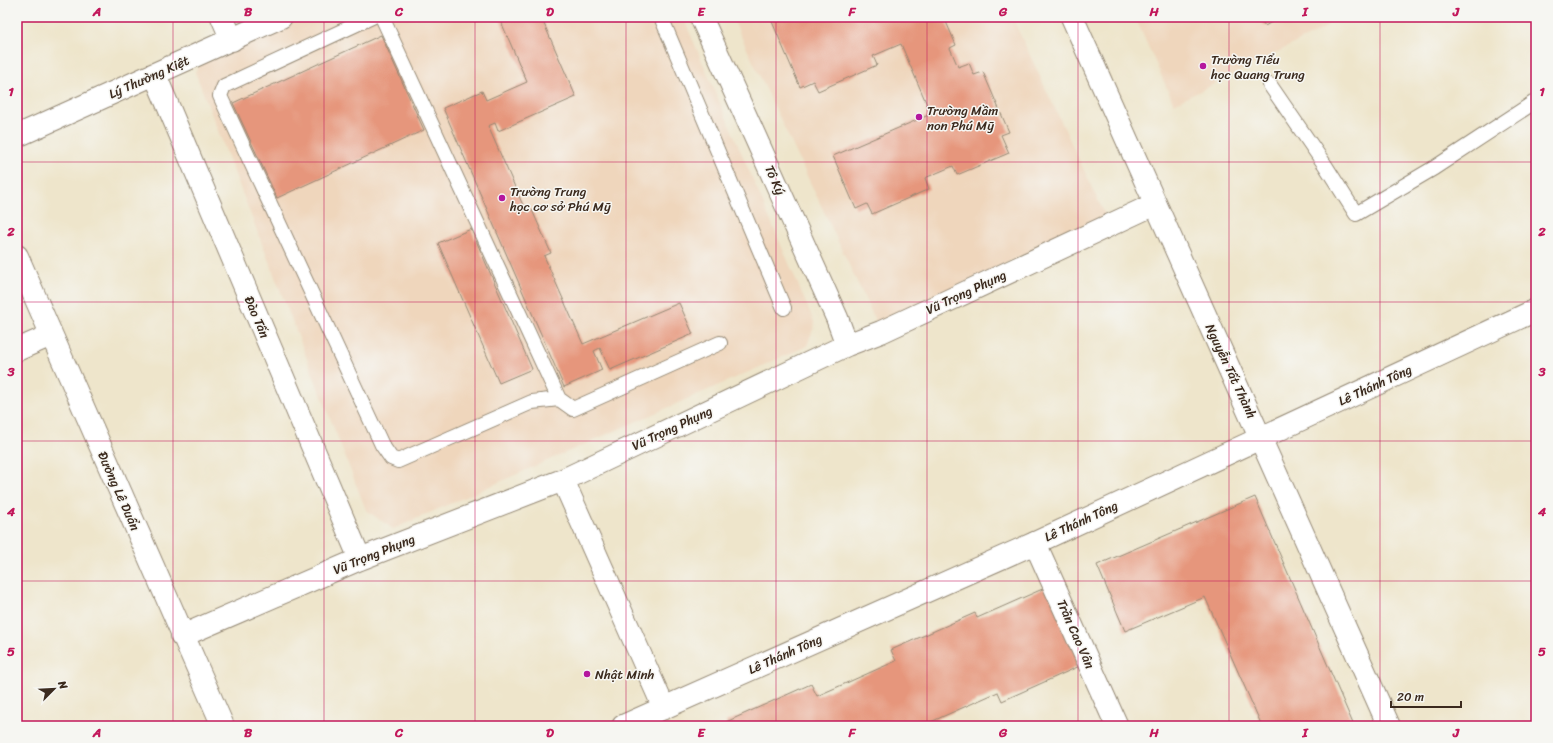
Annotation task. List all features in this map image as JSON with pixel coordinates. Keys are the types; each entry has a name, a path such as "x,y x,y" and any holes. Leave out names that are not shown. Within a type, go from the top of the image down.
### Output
{"street":[{"path":"222,17 232,40"},
{"name":"Lý Thường Kiệt","path":"17,136 281,17"},
{"name":"Tô Ký","path":"701,17 837,318 847,345"},
{"name":"Nguyễn Tất Thành","path":"1072,17 1389,726"},
{"name":"Đào Tấn","path":"154,75 360,559"},
{"name":"Vũ Trọng Phụng","path":"182,636 360,559 563,480 847,345 881,332 1155,204"},
{"name":"Đường Lê Duẩn","path":"17,256 222,726"},
{"name":"Lê Thánh Tông","path":"623,726 1035,543 1536,310"},
{"path":"17,350 51,335"},
{"path":"563,480 664,708"},
{"name":"Trần Cao Vân","path":"1035,543 1117,726"}],"lane":[{"path":"372,17 224,86 220,96 382,445 391,458 398,460 532,402 559,399"},
{"path":"382,17 559,399 573,410 720,343"},
{"path":"660,17 784,308"},
{"path":"1270,85 1325,165 1356,214 1434,168 1536,101"}],"shaded area":[{"name":"Trường Trung học cơ sở Phú Mỹ","path":"299,17 683,17 815,324 807,346 393,529 366,510 195,72 204,60"},
{"name":"Trường Mầm non Phú Mỹ","path":"732,17 1012,17 1106,217 877,324"},
{"name":"Trường Tiểu học Quang Trung","path":"1135,17 1335,17 1325,28 1174,104"}],"building":[{"path":"499,17 541,17 576,97 498,131 495,123 488,126 526,212 532,210 551,253 544,256 583,344 679,303 693,334 610,370 600,348 594,351 602,370 564,387 443,108 482,91 486,100 527,82"},
{"path":"770,17 944,17 956,45 950,48 958,67 969,63 974,75 983,72 1009,132 1001,135 1009,153 957,175 953,166 925,178 929,189 872,214 867,204 856,209 833,156 931,114 901,44 873,56 877,65 818,91 813,81 800,87"},
{"path":"1259,17 1280,17 1265,26"},
{"path":"381,35 424,130 277,198 233,103"},
{"path":"471,229 532,369 499,383 438,243"},
{"path":"1255,497 1354,726 1262,726 1205,597 1125,631 1097,565"},
{"path":"1047,587 1082,665 1002,701 998,692 926,724 927,726 728,726 726,722 811,684 817,696 896,661 891,650 975,613 977,618"}],"place":[{"name":"Trường Tiểu học Quang Trung","path":"1203,66"},
{"name":"Trường Mầm non Phú Mỹ","path":"919,117"},
{"name":"Trường Trung học cơ sở Phú Mỹ","path":"502,198"},
{"name":"Nhật Minh","path":"587,674"}]}
